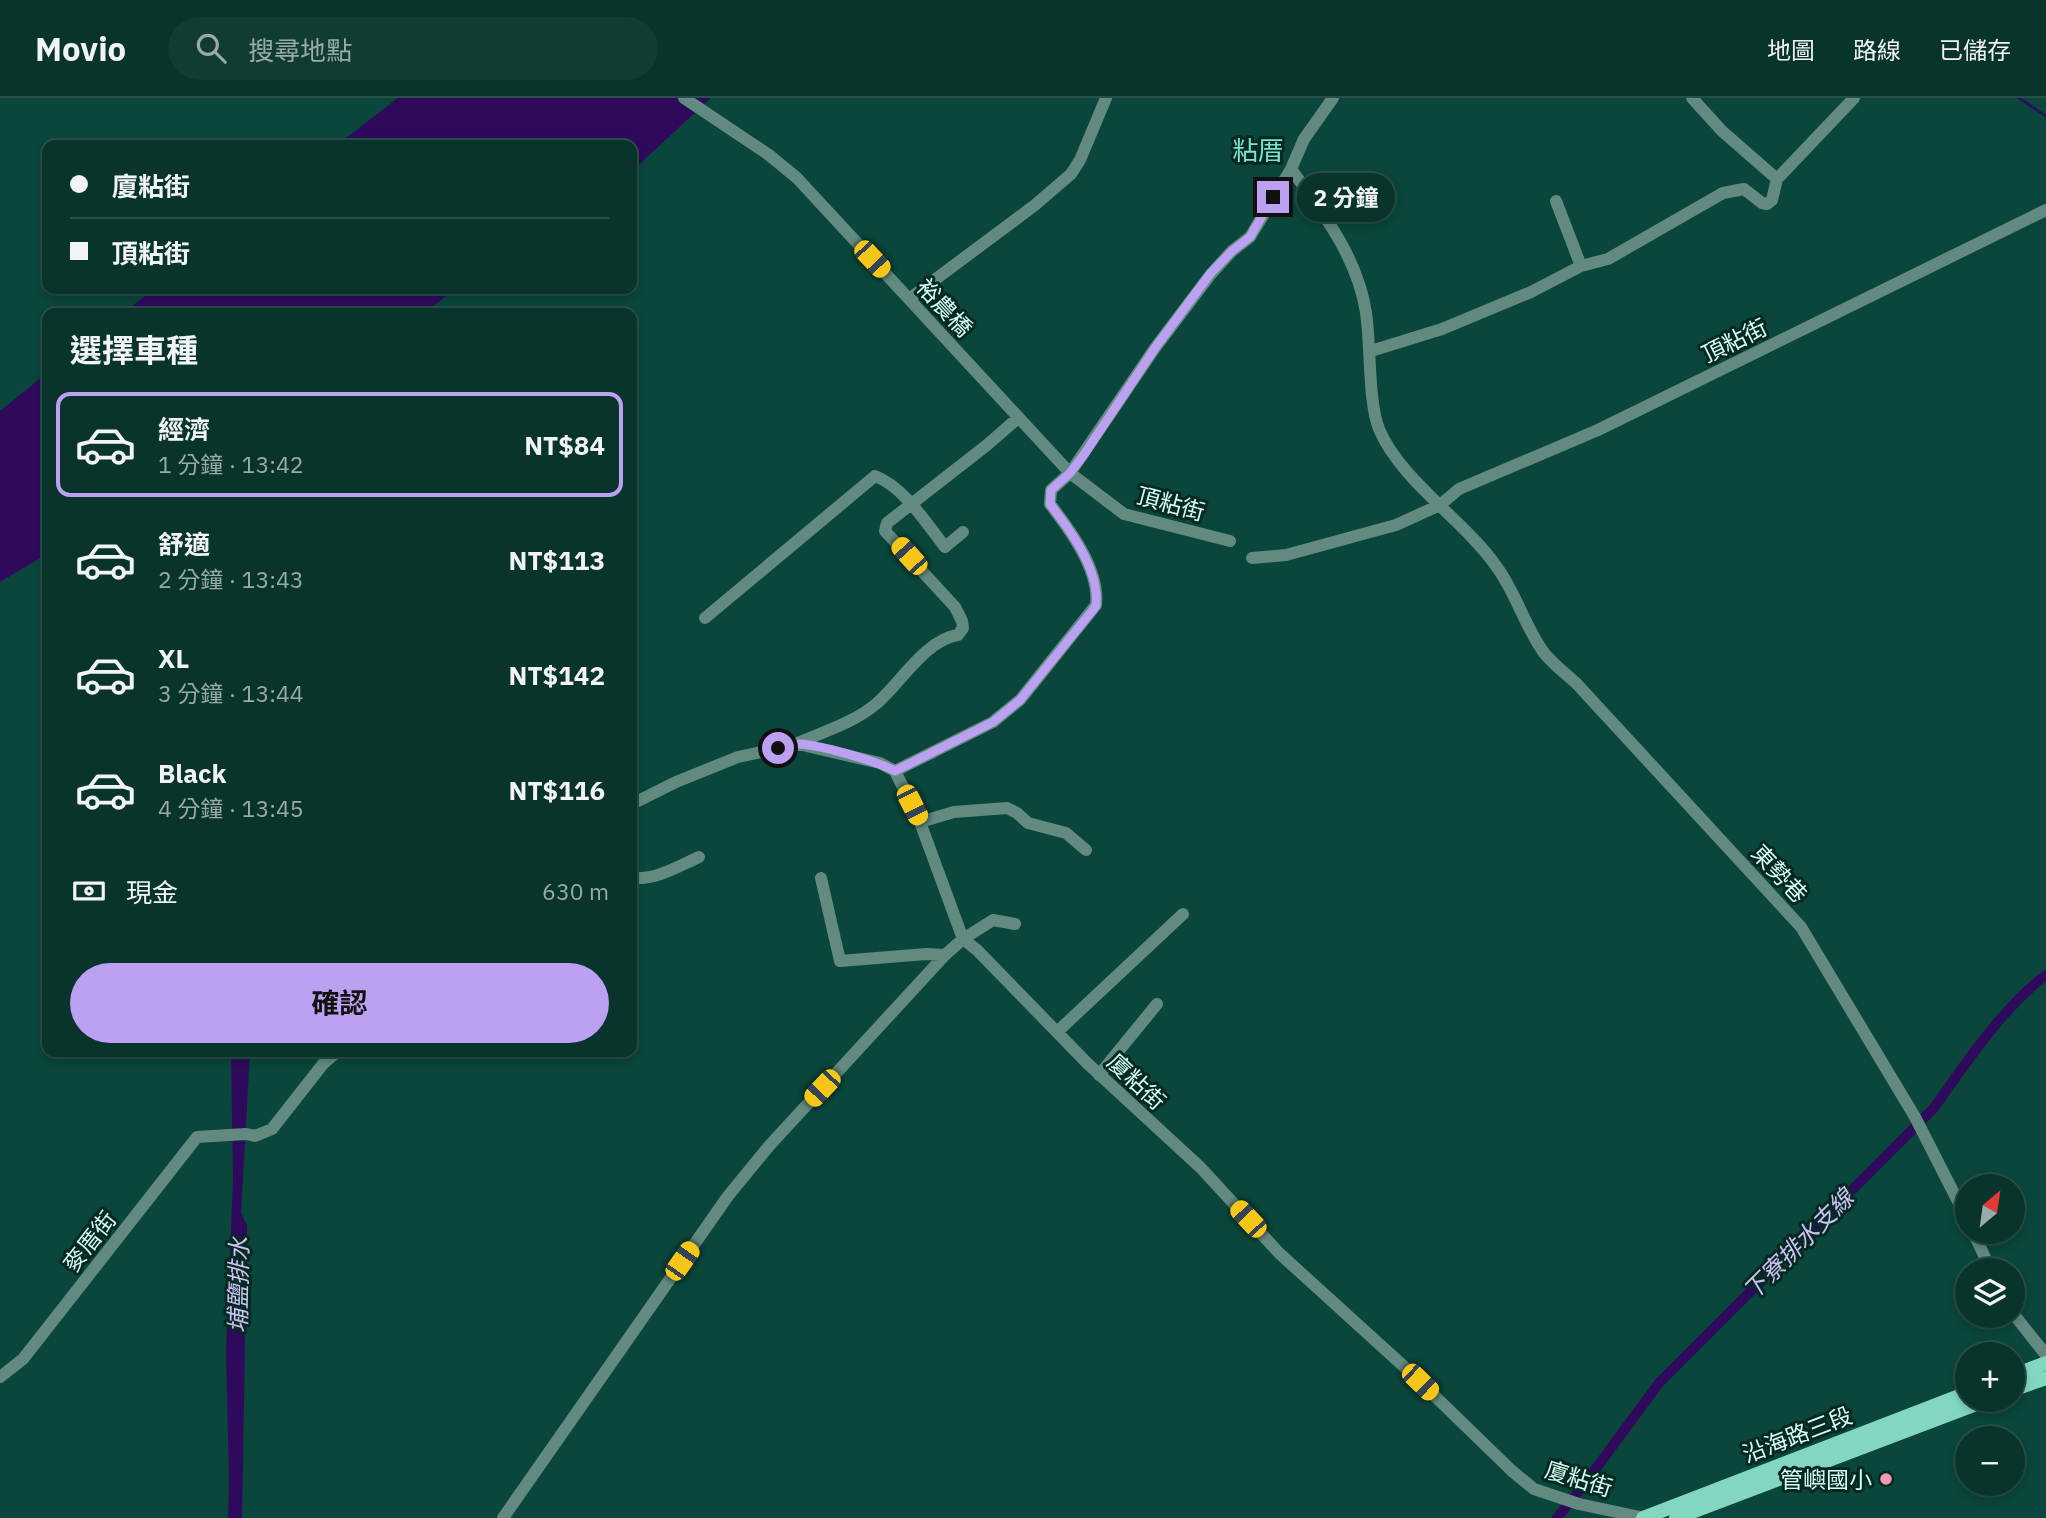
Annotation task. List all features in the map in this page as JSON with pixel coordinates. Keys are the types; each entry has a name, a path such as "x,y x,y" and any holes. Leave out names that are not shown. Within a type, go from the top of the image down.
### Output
{"main road":[{"path":"2025,1371 2046,1363"},
{"path":"2025,1385 2046,1378"},
{"name":"沿海路三段","path":"1676,1518 1955,1399"},
{"name":"沿海路三段","path":"1644,1518 1955,1411"}],"street":[{"name":"裕農橋","path":"684,98 769,155 797,178 1070,473"},
{"path":"909,299 1035,205 1071,174 1080,160 1105,98"},
{"path":"798,744 880,763 895,771 993,722 1020,700 1096,606 1097,596 1083,552 1050,504 1051,490 1070,473 1155,348 1194,296 1232,251 1250,237 1291,169 1304,139 1333,98"},
{"path":"1692,98 1722,131 1777,179"},
{"path":"1371,351 1442,329 1531,292 1581,266 1608,259 1723,193 1744,190 1767,204 1772,200 1777,179 1854,98"},
{"path":"1291,169 1321,210 1351,260 1362,289 1371,351 1374,411 1380,430 1396,458 1440,505"},
{"path":"1556,201 1581,266"},
{"name":"頂粘街","path":"1252,558 1286,555 1396,525 1440,505 1460,489 1598,430 2046,210"},
{"path":"637,802 676,782 738,757 798,744 876,705 918,659 949,636 958,635 963,628 955,607 885,531 887,523 1018,418"},
{"name":"頂粘街","path":"1070,473 1124,514 1230,541"},
{"path":"705,618 875,476 885,480 910,504 945,547 963,532"},
{"name":"東勢巷","path":"1440,505 1497,566 1542,651 1576,683 1801,927 1915,1118 1955,1195"},
{"name":"廈粘街","path":"895,771 920,821 964,939 1100,1075 1201,1168 1279,1252 1534,1489 1579,1504 1644,1518"},
{"path":"920,821 954,812 1007,808 1028,823 1066,833 1086,850"},
{"path":"637,878 661,875 699,858"},
{"path":"821,878 840,961 945,955"},
{"path":"1057,1032 1183,914"},
{"path":"503,1518 728,1196 769,1146 945,955 993,920 1015,924"},
{"path":"1100,1075 1157,1004"},
{"name":"麥厝街","path":"0,1377 23,1359 197,1137 246,1134 255,1136 272,1129 331,1057"},
{"path":"2025,1328 2046,1355"}],"water":[{"path":"398,98 711,98 637,166 637,140 343,140"},
{"path":"148,294 449,294 431,308 129,308"},
{"path":"42,377 42,557 0,582 0,411"},
{"name":"埔鹽排水","path":"231,1057 250,1057 241,1213 247,1225 242,1518 228,1518 226,1352 233,1179"}],"waterway":[{"path":"2019,98 2046,116"},
{"name":"下寮排水支線","path":"1557,1518 1659,1383 1934,1108 2014,1003 2046,975"}],"place":[{"name":"管嶼國小","path":"1886,1479"}],"district":[{"name":"粘厝","path":"1258,150"}],"route":[{"path":"778,748 798,744 810,746 880,763 895,771 993,722 1025,696 1096,606 1095,586 1083,552 1050,504 1051,490 1070,473 1083,456 1155,348 1210,274 1250,237 1273,197"}]}
